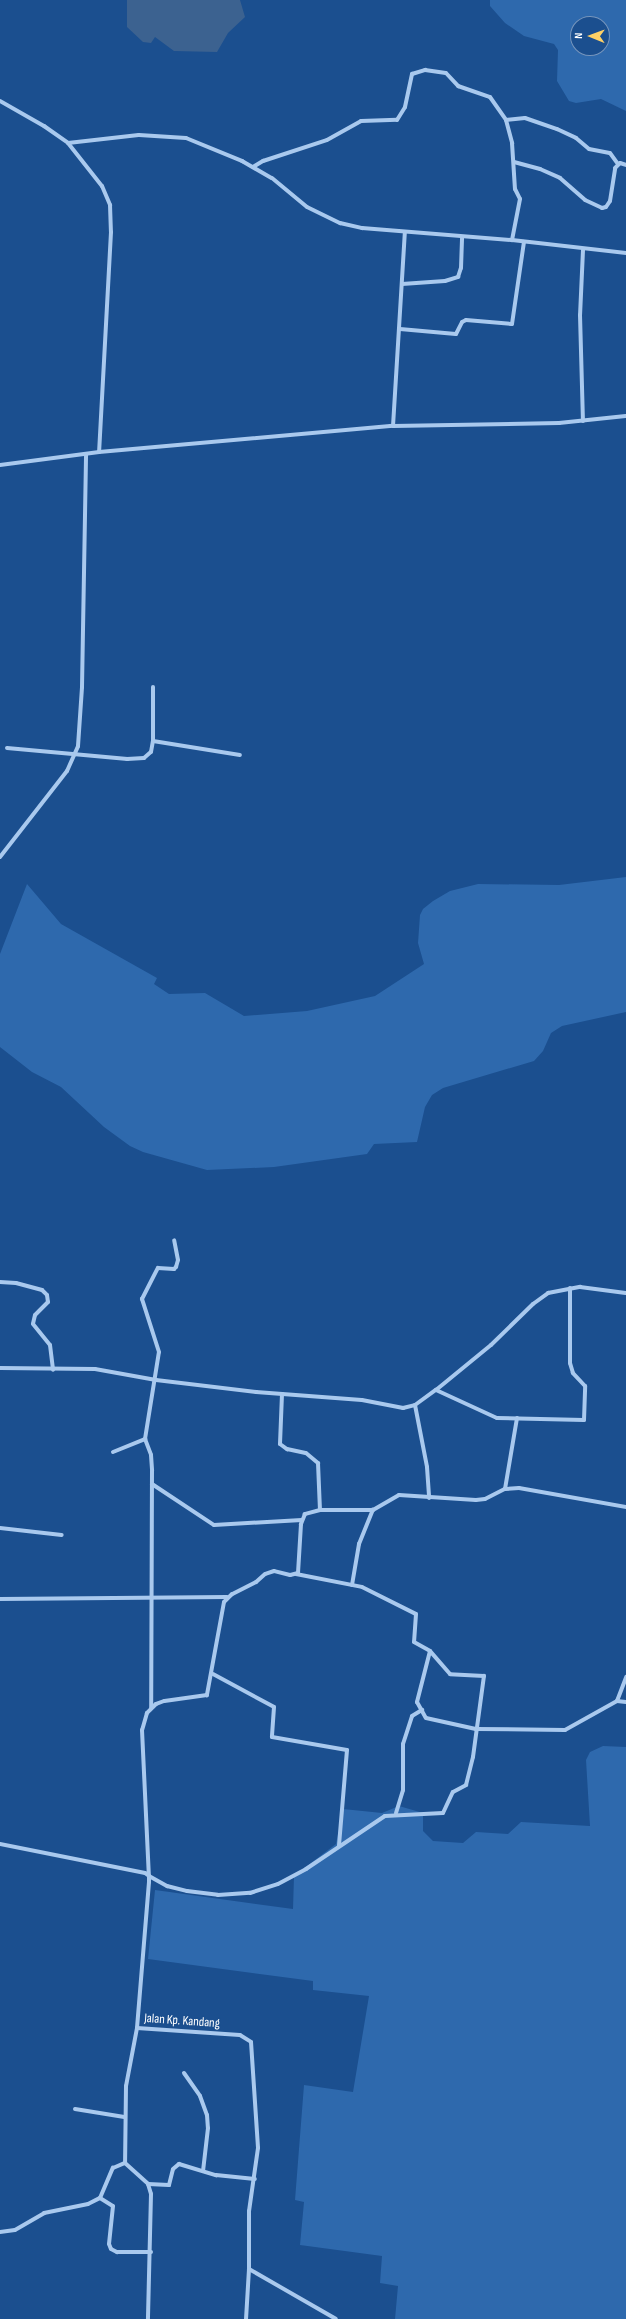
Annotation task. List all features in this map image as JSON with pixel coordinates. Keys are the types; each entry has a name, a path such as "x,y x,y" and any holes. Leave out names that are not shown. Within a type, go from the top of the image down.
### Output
{"street":[{"path":"253,167 264,161 327,140 361,121 397,120 405,107 410,76 418,71 449,74 458,86 490,97 506,120 514,162 515,189 520,199 512,240"},
{"path":"0,101 31,118 68,143 102,186 110,205 111,232 99,452"},
{"path":"506,120 526,118 557,129 576,138 589,149 610,153 618,164"},
{"path":"68,143 139,135 174,136 215,148 253,167 287,189 307,206 332,220 362,228 512,240 583,250 626,253"},
{"path":"514,162 540,169 560,178 585,200 602,208 606,207 610,201 614,171 618,164"},
{"path":"618,164 626,164"},
{"path":"393,426 405,232"},
{"path":"402,284 445,281 458,277 461,268 462,237"},
{"path":"400,329 456,334 462,322 466,320 512,324 514,320 524,242"},
{"path":"583,250 580,315 583,421"},
{"path":"0,465 99,452 393,426 583,421 626,416"},
{"path":"0,857 60,782 74,756 81,715 86,454"},
{"path":"7,748 74,756 140,759 151,752 153,741 153,687"},
{"path":"153,741 240,755"},
{"path":"174,1240 178,1260 176,1267 174,1269 158,1268 142,1299 147,1320 159,1349 156,1380 145,1439 151,1455 152,1484 150,1599 151,1708 164,1701 206,1696 212,1674 223,1608 227,1597"},
{"path":"0,1282 16,1283 42,1290 47,1295 48,1302 35,1315 33,1324 50,1345 53,1370"},
{"path":"0,1368 53,1370 95,1369 156,1380 282,1394 362,1400 403,1408 415,1405 436,1390 491,1345 533,1304 548,1293 570,1288 590,1287 626,1293"},
{"path":"436,1390 497,1418 584,1420 586,1386 573,1373 570,1363 570,1288"},
{"path":"282,1394 280,1444 287,1449 306,1453 318,1463 320,1510"},
{"path":"415,1405 427,1467 429,1498"},
{"path":"505,1489 517,1418"},
{"path":"113,1452 145,1439"},
{"path":"152,1484 214,1525 302,1520"},
{"path":"296,1574 299,1570 302,1520 307,1512 320,1510 373,1510 399,1495 429,1498 485,1499 505,1489 540,1491 626,1507"},
{"path":"352,1585 359,1544 373,1510"},
{"path":"0,1528 62,1534"},
{"path":"0,1599 150,1599 227,1597 270,1572 296,1574 362,1587 416,1614 414,1642 430,1651 450,1674 484,1676 473,1757 466,1785 453,1792 443,1813 430,1815 396,1813 374,1821 295,1875 250,1893 218,1895 187,1891 167,1886 140,1871 0,1844"},
{"path":"430,1651 418,1702 426,1718 476,1729 565,1730 617,1701 626,1702"},
{"path":"212,1674 274,1707 272,1737 348,1750 339,1846"},
{"path":"617,1701 626,1677"},
{"name":"Jalan Kp. Kandang","path":"151,1708 143,1720 142,1730 149,1876 137,2028 240,2035 249,2039 254,2050 258,2138 255,2179 248,2217 249,2269 246,2319"},
{"path":"396,1813 403,1790 403,1744 412,1716 422,1710"},
{"path":"137,2028 126,2086 124,2117 125,2163 148,2184 152,2200 148,2319"},
{"path":"184,2073 200,2096 207,2114 208,2128 203,2171"},
{"path":"75,2109 124,2117"},
{"path":"0,2232 15,2230 40,2215 83,2206 100,2198 110,2173 117,2165 125,2163"},
{"path":"148,2184 169,2184 172,2169 179,2164 224,2177 255,2179"},
{"path":"100,2198 112,2205 109,2244 111,2250 118,2252 151,2252"},
{"path":"249,2269 336,2319"}],"shaded area":[{"path":"127,0 240,0 245,17 228,33 217,52 174,51 155,37 151,43 143,42 127,27"},
{"path":"490,0 626,0 626,111 601,99 576,103 569,101 557,81 558,50 554,44 524,36 505,23 490,6"},
{"path":"626,877 626,1012 562,1026 551,1033 543,1051 534,1061 443,1088 432,1095 425,1107 417,1142 374,1144 367,1154 274,1167 207,1170 143,1152 130,1146 104,1127 61,1087 32,1072 0,1047 0,954 27,884 61,924 157,978 154,984 169,994 205,993 244,1016 307,1011 375,996 424,964 418,943 420,915 423,909 433,901 450,891 478,884 559,885"},
{"path":"603,1746 626,1747 626,2319 395,2319 398,2286 380,2283 382,2256 300,2245 304,2202 295,2200 304,2085 353,2092 369,1996 313,1990 313,1981 148,1959 155,1890 293,1909 294,1876 336,1844 343,1809 382,1813 399,1806 423,1813 423,1831 433,1841 463,1843 476,1832 508,1834 521,1822 590,1826 586,1760 590,1752"}]}
